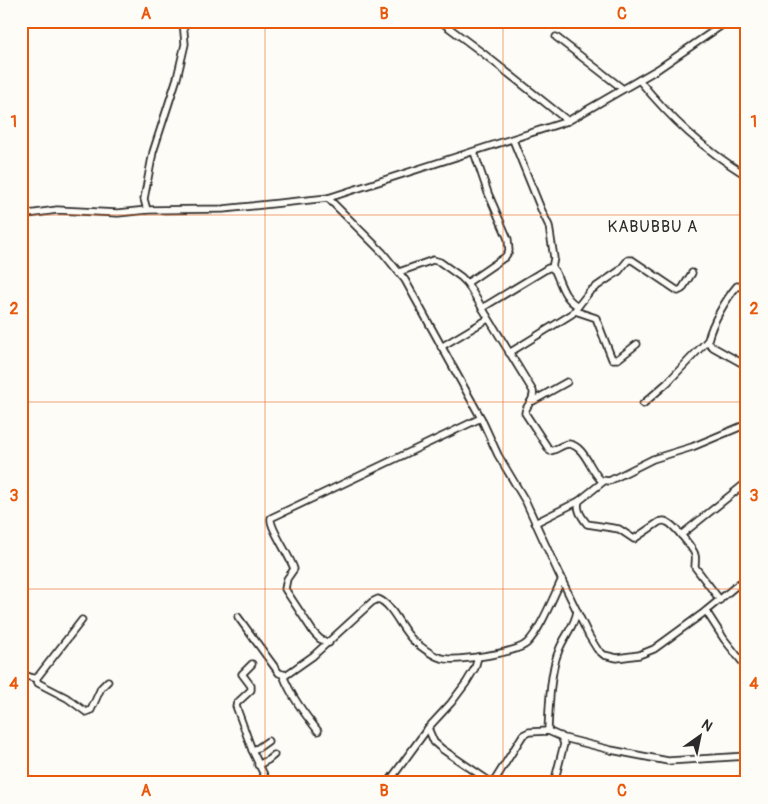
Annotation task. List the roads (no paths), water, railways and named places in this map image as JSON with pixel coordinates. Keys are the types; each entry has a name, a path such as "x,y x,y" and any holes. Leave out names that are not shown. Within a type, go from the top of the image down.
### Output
{"street":[{"path":"147,210 144,199 153,152 177,78 185,44 183,21"},
{"path":"440,21 568,121"},
{"path":"21,215 57,210 109,213 248,207 328,198 514,140 568,121 658,69 728,21"},
{"path":"556,37 623,89"},
{"path":"639,80 661,106 694,139 724,162 747,176"},
{"path":"514,140 549,226 554,258 552,268 566,297 576,308 596,318 612,359 618,359 637,344"},
{"path":"467,284 505,257 509,250 508,239 488,193 474,152"},
{"path":"328,198 383,253 399,272 481,418 498,455 526,502 597,649 604,654 617,658 639,655 654,649 706,611 747,577"},
{"path":"399,272 433,260 440,262 461,277 533,391 532,401"},
{"path":"510,353 576,308 590,291 619,271 629,260 678,291 682,289 692,273"},
{"path":"482,308 540,272 552,268"},
{"path":"643,404 668,383 708,340 726,302 737,286 747,288"},
{"path":"442,347 488,319"},
{"path":"708,340 711,346 747,366"},
{"path":"567,382 532,401 527,407 526,413 548,449 553,451 566,444 574,446 582,453 598,477 604,481"},
{"path":"329,643 320,639 314,633 285,589 287,579 294,570 287,552 272,526 271,518 481,418"},
{"path":"535,523 579,501 604,481 609,481 653,459 692,447 739,429 747,424"},
{"path":"682,535 747,482"},
{"path":"579,501 580,514 587,524 619,529 634,539 664,521 670,524 682,535 696,555 695,566 720,600"},
{"path":"283,675 306,662 372,602 378,599 386,604 408,636 429,652 441,658 451,660 516,649 527,643 562,579"},
{"path":"548,731 550,695 558,651 576,621 577,611"},
{"path":"706,611 724,639 747,668"},
{"path":"238,617 279,673 283,675 297,703 318,731"},
{"path":"36,679 82,620"},
{"path":"391,782 428,728 466,683 475,668 478,656"},
{"path":"252,664 242,674 251,686 251,690 240,699 236,706 258,765 268,783"},
{"path":"21,674 36,679 38,683 67,698 86,712 91,710 101,688 108,681"},
{"path":"428,728 434,742 442,749 493,783 522,735 529,732 548,731 611,750 668,761 747,756"},
{"path":"554,783 564,744 561,736"},
{"path":"252,750 268,741"},
{"path":"258,765 274,755"}],"district":[{"name":"KABUBBU A","path":"653,227"}]}
